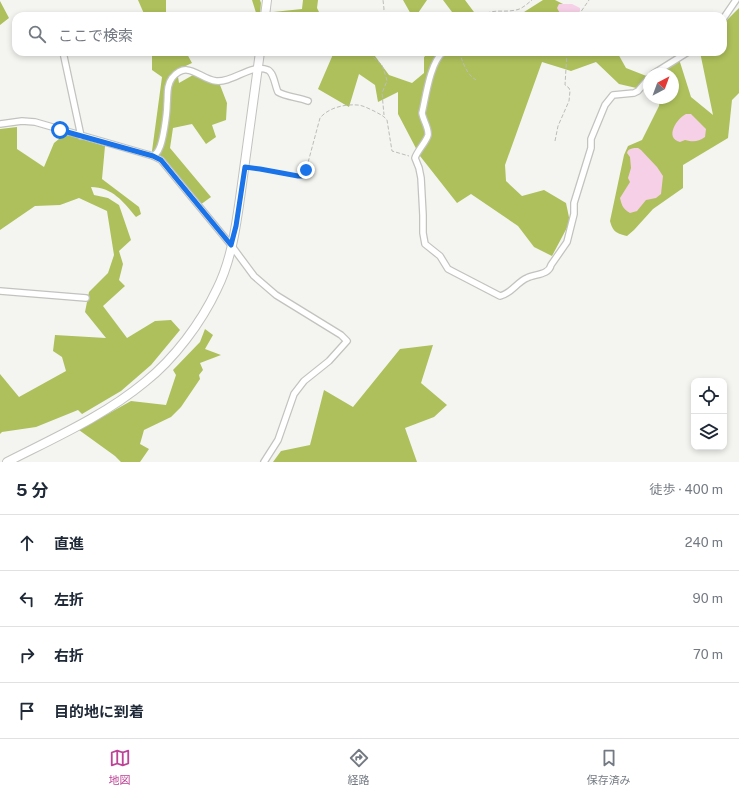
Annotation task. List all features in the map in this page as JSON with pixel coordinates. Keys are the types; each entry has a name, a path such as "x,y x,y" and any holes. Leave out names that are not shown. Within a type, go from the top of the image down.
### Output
{"street":[{"path":"266,12 267,0"},
{"path":"727,13 736,0"},
{"path":"64,56 81,136"},
{"path":"7,462 96,416 146,382 169,359 206,310 218,288 236,226 260,56"},
{"path":"439,56 434,67 422,113 428,131 428,137 415,158 419,168 423,215 423,238 425,244 440,256 448,269 500,296 504,295 526,278 548,271 567,242 574,214 574,203 591,151 591,139 605,105 613,95 638,91 643,85"},
{"path":"663,68 682,56"},
{"path":"153,156 160,148 167,107 169,83 179,72 187,69 216,81 233,78 252,69 269,71 277,88 282,94 308,101"},
{"path":"0,124 22,121 35,122 153,156 161,160 231,245 254,276 276,295 341,335 347,341 329,361 304,382 294,394 278,440 264,462"},
{"path":"0,291 86,298"}],"path":[{"path":"383,0 384,12"},
{"path":"490,12 516,10 522,8 532,0"},
{"path":"581,12 589,0"},
{"path":"372,56 382,65 386,77 387,82 382,93 384,116 387,120 392,151 415,158"},
{"path":"461,56 466,69 476,80"},
{"path":"555,141 558,126 569,101 570,91 565,85 567,56"},
{"path":"245,167 302,176 306,170 320,118 323,114 337,107 356,104 384,116"}],"green space":[{"path":"138,0 166,0 166,12 143,12"},
{"path":"252,0 260,0 260,12 256,12"},
{"path":"303,0 318,0 317,8 319,12 273,12 302,9"},
{"path":"403,0 427,0 419,12 410,12"},
{"path":"443,0 465,0 474,12 452,12"},
{"path":"543,0 555,0 579,12 524,12"},
{"path":"0,1 9,18 0,25"},
{"path":"739,8 739,93 732,100 728,138 683,165 683,188 653,209 627,236 618,233 612,228 610,221 624,155 628,146 642,140 659,104 679,104 679,68 669,68 679,59 691,97 713,115 701,56 727,56 727,20"},
{"path":"152,56 188,56 192,63 177,70 179,83 193,75 220,85 227,103 226,120 212,125 216,137 206,144 192,124 173,128 170,148 211,197 200,205 163,158 152,151 162,77 152,70"},
{"path":"332,56 375,56 389,75 412,83 424,73 425,56 619,56 626,68 643,75 643,90 619,84 596,62 571,71 542,62 505,165 506,181 522,196 544,190 566,203 570,222 552,256 534,247 518,226 471,194 457,203 420,156 398,114 398,92 378,102 375,85 359,74 349,107 318,89"},
{"path":"17,127 17,149 44,167 54,143 65,134 105,146 102,179 139,207 141,214 136,217 117,196 105,190 91,187 94,195 108,198 119,205 131,240 119,251 123,264 119,280 125,286 103,306 127,338 155,321 171,320 180,330 151,365 121,391 82,414 78,410 36,427 2,432 0,434 0,374 19,397 66,371 62,357 53,351 55,335 106,338 85,312 89,292 108,273 114,255 107,211 79,198 60,205 35,206 0,230 0,129"},
{"path":"205,329 213,335 205,349 221,355 200,363 203,370 199,375 200,379 181,407 171,417 144,430 140,444 149,449 140,462 121,462 79,430 131,401 166,405 176,375 173,370 200,342"},
{"path":"433,345 421,383 447,405 434,417 405,428 417,462 273,462 281,451 310,445 324,390 353,407 400,349"}],"shaded area":[{"path":"559,4 572,4 580,8 580,11 559,12 557,8"},
{"path":"686,114 691,114 706,129 705,137 695,141 685,140 680,142 675,140 672,132 679,120"},
{"path":"638,148 657,167 663,176 661,194 656,198 646,200 637,211 630,213 623,207 620,198 630,182 628,178 631,168 630,157 627,153 630,149"}],"route":[{"path":"60,130 153,156 161,160 231,245 236,226 245,167 298,176 302,176 306,170"}]}
